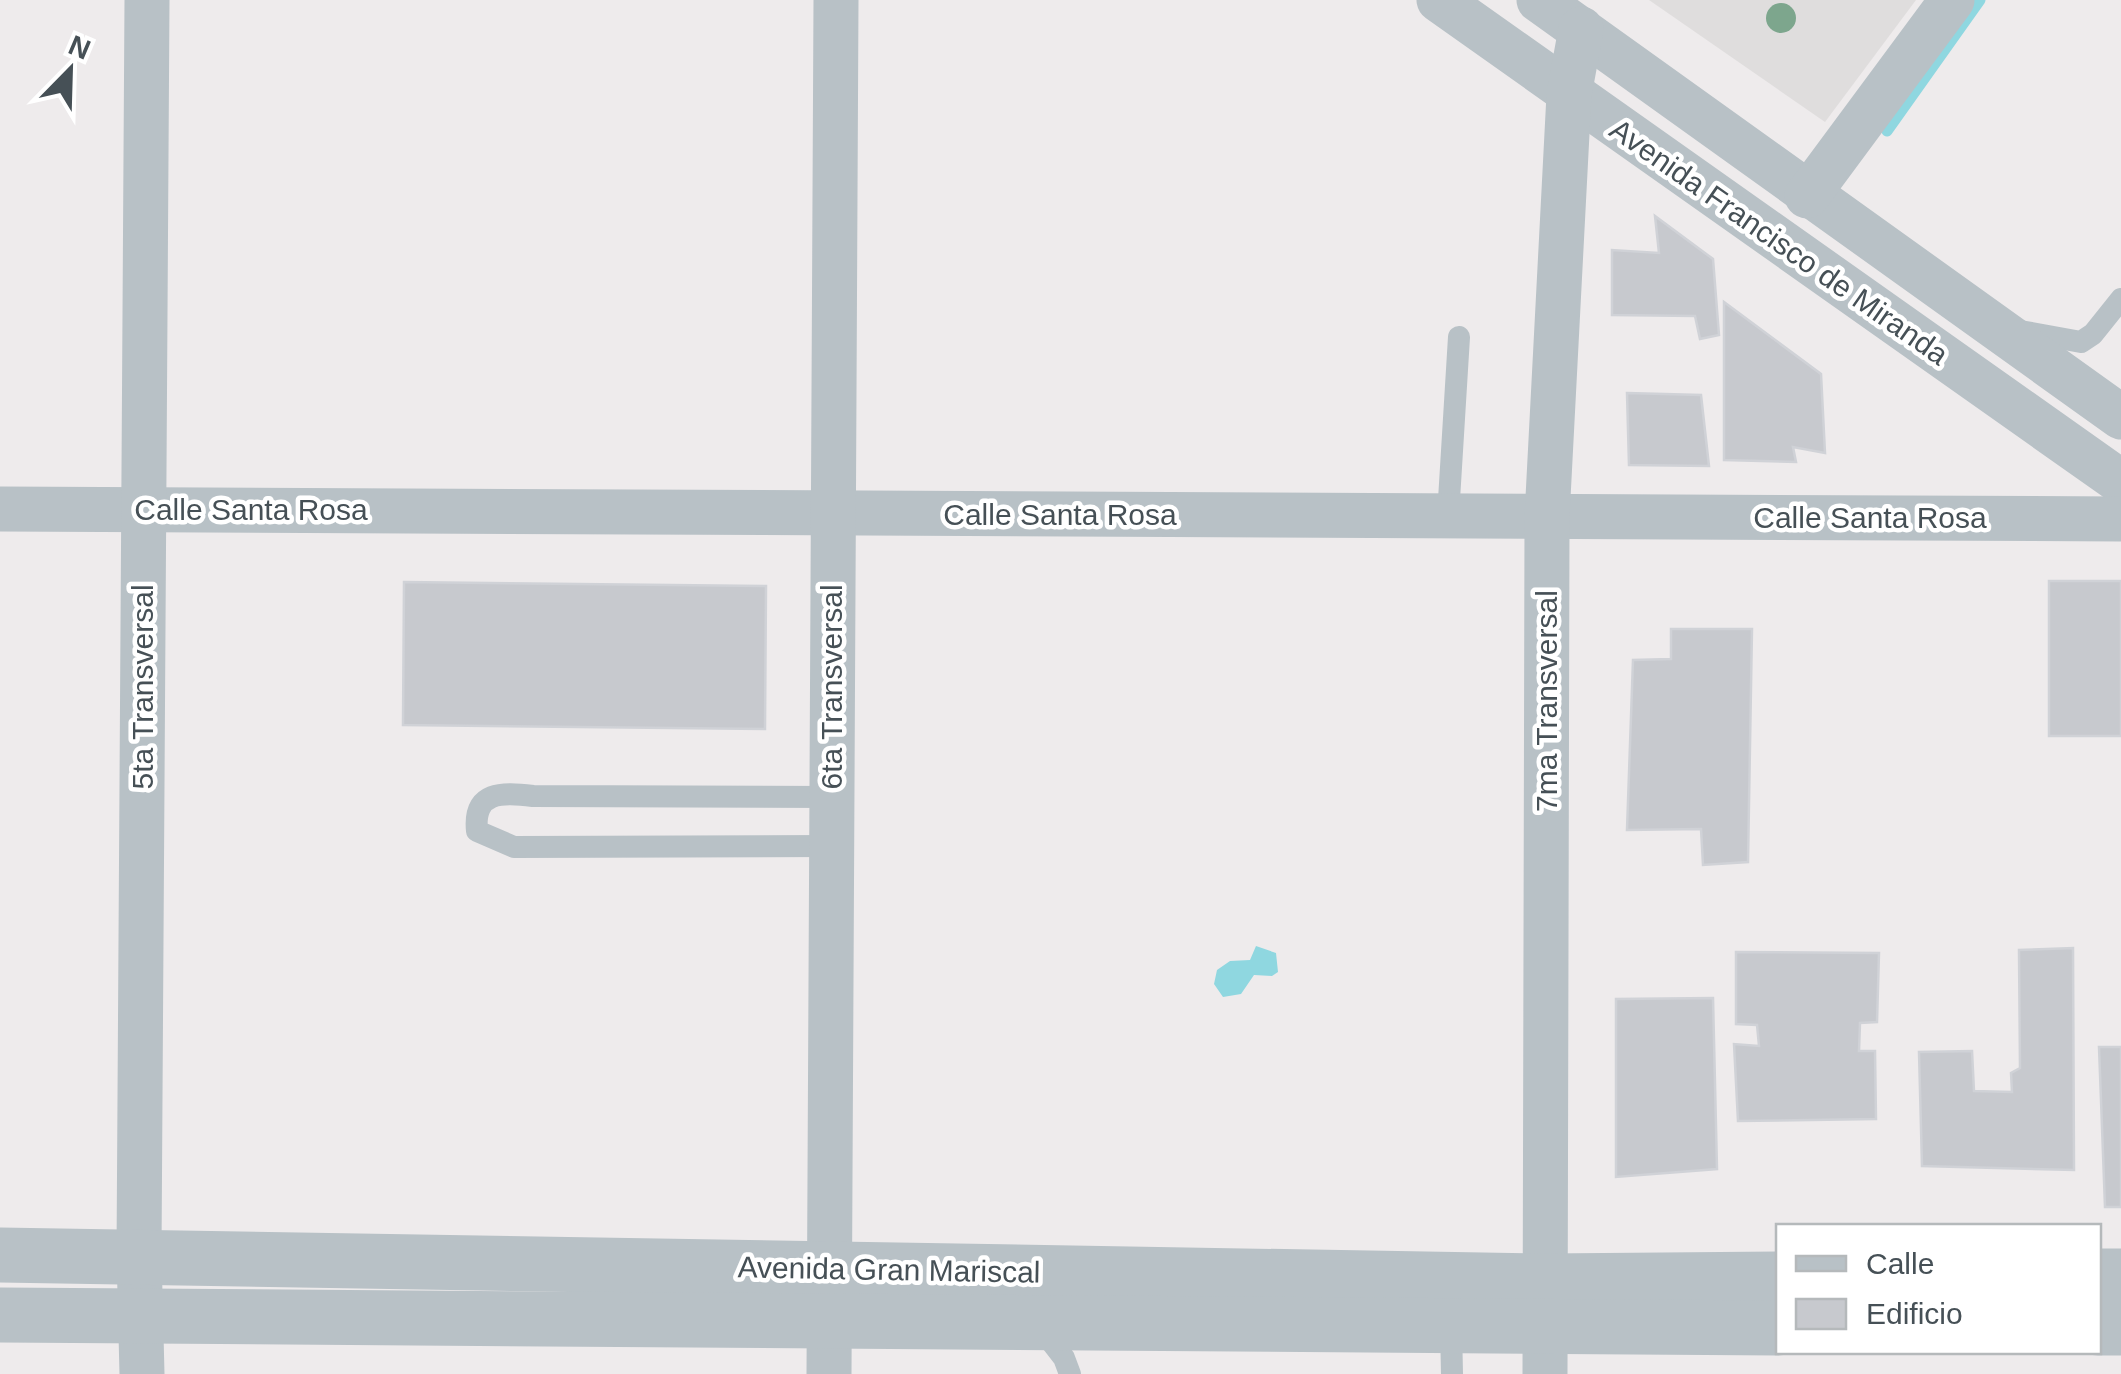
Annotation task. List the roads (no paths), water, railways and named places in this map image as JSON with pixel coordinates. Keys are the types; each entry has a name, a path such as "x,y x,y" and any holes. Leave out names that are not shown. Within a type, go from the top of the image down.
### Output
{"street":[{"name":"5ta Transversal","path":"142,1374 139,1254 147,0"},
{"name":"6ta Transversal","path":"829,1374 836,0"},
{"name":"Avenida Francisco de Miranda","path":"1438,0 2121,482"},
{"name":"Avenida Francisco de Miranda","path":"1540,0 1807,196 2121,417"},
{"path":"1807,196 1952,0"},
{"name":"7ma Transversal","path":"1545,1327 1548,516 1569,95 1581,29"},
{"name":"Calle Santa Rosa","path":"0,509 2121,518"},
{"name":"Avenida Gran Mariscal","path":"0,1255 139,1254 830,1294 1545,1327 1776,1328"},
{"name":"Avenida Gran Mariscal","path":"0,1315 142,1316 830,1294 1036,1322 1451,1350 1776,1279"}],"lane":[{"path":"1983,322 2069,343 2081,342 2094,334 2121,299"},
{"path":"1448,516 1459,337"},
{"path":"830,797 533,796 499,792 482,802 476,816 478,831 514,847 832,846"},
{"path":"1036,1322 1064,1358 1070,1374"}],"water":[{"path":"1256,946 1276,953 1278,972 1272,976 1254,975 1241,994 1223,997 1214,984 1217,970 1230,961 1250,960"}],"waterway":[{"path":"1887,131 1980,0"}]}
